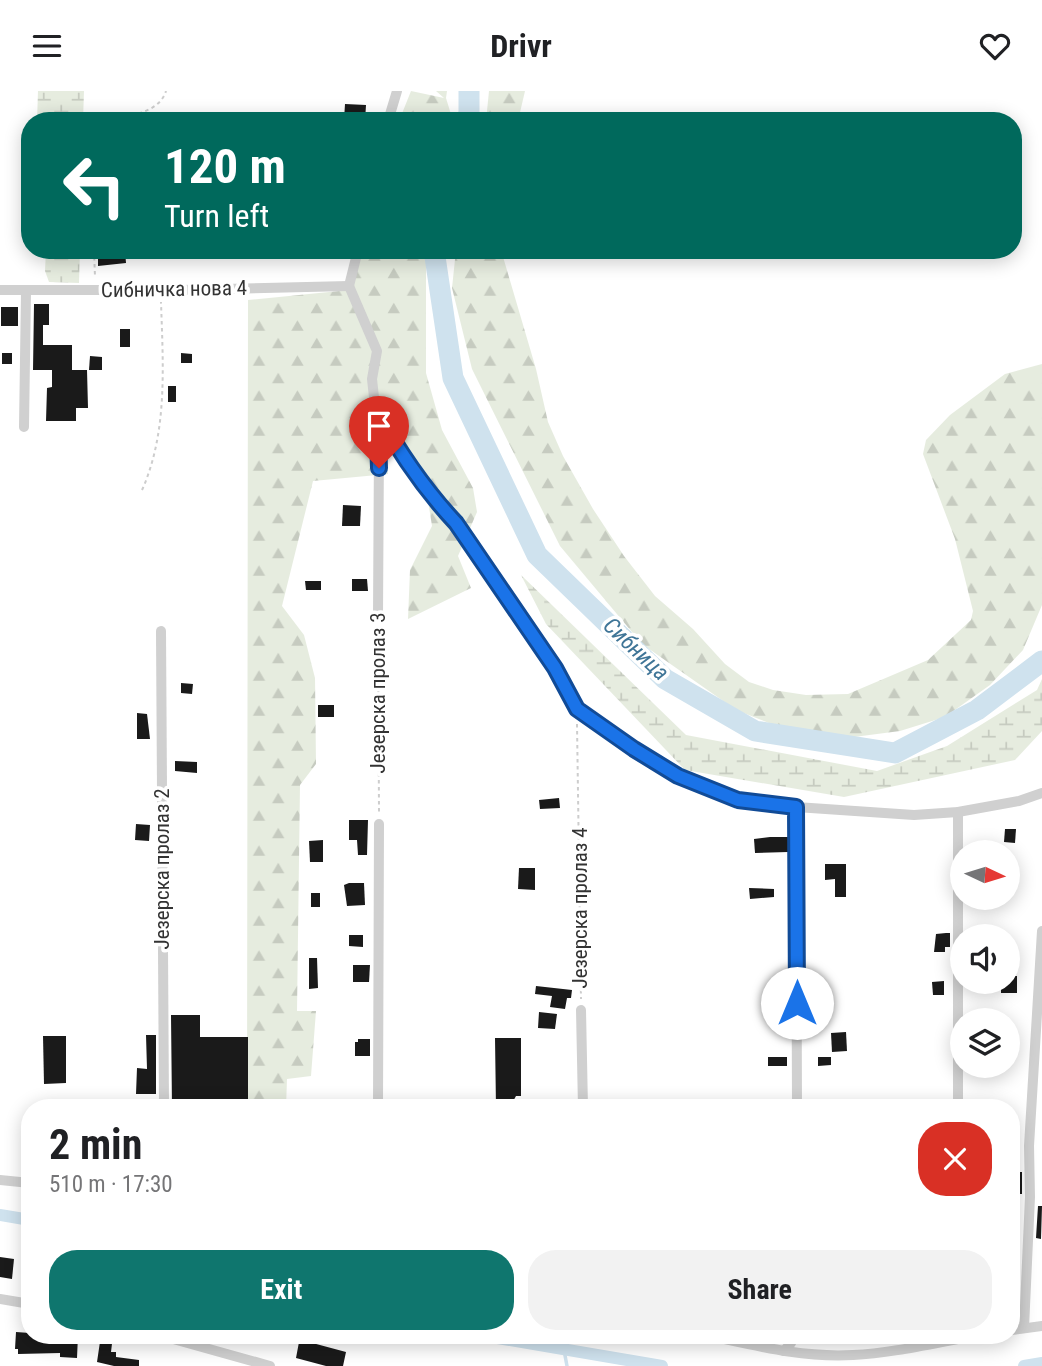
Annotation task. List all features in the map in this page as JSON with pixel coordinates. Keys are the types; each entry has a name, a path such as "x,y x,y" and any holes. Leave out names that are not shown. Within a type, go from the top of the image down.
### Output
{"street":[{"path":"391,112 397,91"},
{"path":"349,286 356,259"},
{"name":"Сибничка нова 4","path":"0,290 349,286"},
{"name":"Језерска пролаз 3","path":"349,286 377,351 372,379 377,412 378,616"},
{"path":"24,427 26,291"},
{"path":"377,412 393,442 436,503 456,523 555,668 577,709 678,776 738,800 914,815 958,813 1019,801 1042,793"},
{"name":"Језерска пролаз 2","path":"161,631 164,1099"},
{"path":"796,807 797,1099"},
{"path":"958,813 958,1099"},
{"path":"378,1099 379,824"},
{"path":"1024,1328 1030,1197 1029,1146 1042,931"},
{"name":"Језерска пролаз 4","path":"581,1010 583,1099"},
{"path":"0,1180 21,1182"},
{"path":"0,1299 21,1302"},
{"path":"1020,1329 1042,1326"},
{"path":"191,1344 270,1366"},
{"path":"749,1344 820,1355 854,1355 923,1344"},
{"path":"783,1351 791,1344"}],"path":[{"path":"143,112 156,107 163,100 166,91"},
{"path":"94,259 95,291"},
{"path":"142,490 152,468 159,438 163,356 161,290"},
{"name":"Језерска пролаз 3","path":"378,616 379,824"},
{"name":"Језерска пролаз 4","path":"577,709 581,1010"}],"green space":[{"path":"38,91 84,91 83,112 37,112"},
{"path":"411,91 444,98 436,91 447,91 450,112 403,112"},
{"path":"489,91 525,91 520,112 487,112"},
{"path":"46,259 80,259 79,283 49,282 45,271"},
{"path":"358,259 426,259 426,373 442,430 473,488 477,512 458,556 471,588 408,619 410,570 432,526 427,494 386,442 388,474 313,481 282,606 304,635 315,678 316,764 300,785 297,1011 316,1011 311,1076 287,1079 286,1099 247,1099 248,300 339,291 353,277"},
{"path":"455,259 504,259 536,369 548,422 563,456 593,509 624,556 655,596 693,629 725,664 749,682 773,690 806,695 848,694 928,660 971,620 973,611 955,539 923,454 926,440 950,415 1005,374 1042,364 1042,605 1023,650 990,685 945,717 900,731 854,737 774,725 736,710 642,644 560,546 472,369 452,288"},
{"path":"521,575 686,735 877,771 947,746 1037,690 1042,679 1042,731 1015,760 844,797 685,770 546,624"}],"building":[{"path":"345,104 366,105 366,112 345,112"},
{"path":"98,259 126,259 126,263 98,266"},
{"path":"34,304 49,304 49,325 43,325 43,345 72,345 72,370 87,370 88,408 76,408 76,421 46,421 47,388 52,387 52,370 33,370"},
{"path":"1,307 18,307 18,326 1,326"},
{"path":"120,329 130,329 130,347 120,347"},
{"path":"2,353 12,353 12,364 2,364"},
{"path":"181,353 192,354 192,363 181,363"},
{"path":"90,356 102,357 102,370 89,370"},
{"path":"168,386 176,386 176,402 168,402"},
{"path":"343,505 361,506 360,526 342,526"},
{"path":"352,579 367,579 368,591 352,591"},
{"path":"305,581 321,581 321,590 306,590"},
{"path":"181,683 193,684 192,694 181,693"},
{"path":"318,705 334,705 334,717 318,717"},
{"path":"137,713 147,714 150,739 137,739"},
{"path":"175,761 197,762 197,773 175,771"},
{"path":"559,798 560,808 540,809 539,800"},
{"path":"349,820 368,820 367,855 358,855 357,840 349,840"},
{"path":"136,824 150,825 149,841 135,840"},
{"path":"1005,829 1016,829 1015,840 1004,840"},
{"path":"788,837 788,852 755,853 754,839"},
{"path":"323,840 323,862 310,862 309,841"},
{"path":"825,864 846,864 846,897 835,897 835,879 825,880"},
{"path":"519,868 535,868 535,890 518,889"},
{"path":"364,883 365,905 347,906 344,885"},
{"path":"749,888 774,889 774,897 750,899"},
{"path":"311,893 320,893 320,907 311,907"},
{"path":"950,933 950,947 945,947 945,952 934,952 936,934"},
{"path":"349,935 363,935 363,947 349,946"},
{"path":"309,958 317,958 318,988 309,989"},
{"path":"353,965 370,965 369,982 353,982"},
{"path":"944,981 944,995 933,995 932,982"},
{"path":"536,986 572,990 565,1009 550,1007 552,996 535,994"},
{"path":"780,994 780,1006 768,1006 768,995"},
{"path":"539,1012 557,1014 555,1029 538,1028"},
{"path":"171,1015 200,1015 200,1037 248,1037 248,1099 172,1099"},
{"path":"846,1032 847,1051 832,1052 831,1033"},
{"path":"146,1035 156,1035 156,1094 136,1094 137,1068 147,1069"},
{"path":"43,1036 66,1036 66,1083 44,1084"},
{"path":"495,1038 521,1038 521,1096 514,1099 496,1099"},
{"path":"358,1039 370,1039 370,1056 355,1056 355,1042 358,1042"},
{"path":"768,1057 787,1057 787,1066 768,1066"},
{"path":"818,1057 831,1057 831,1065 818,1066"},
{"path":"1020,1172 1022,1172 1020,1194"},
{"path":"1038,1206 1042,1206 1041,1239 1036,1238"},
{"path":"0,1257 14,1259 12,1279 0,1277"},
{"path":"16,1332 21,1332 21,1344 78,1344 77,1358 60,1357 60,1353 18,1354 18,1349 15,1349"},
{"path":"100,1344 112,1344 111,1352 116,1352 116,1357 139,1360 139,1366 114,1366 97,1362"},
{"path":"299,1344 316,1344 346,1352 343,1366 326,1366 296,1358"}],"waterway":[{"name":"Сибница","path":"469,91 469,112"},
{"name":"Сибница","path":"435,259 453,378 537,555 665,679 755,731 895,753 977,710 1042,661"},
{"path":"0,1215 21,1218"},
{"path":"533,1344 662,1366"},
{"path":"564,1350 567,1366"},
{"path":"1024,1366 1042,1363"}],"route":[{"path":"379,468 377,412 393,442 436,503 456,523 555,668 577,709 678,776 738,800 796,807 797,1003"}]}
